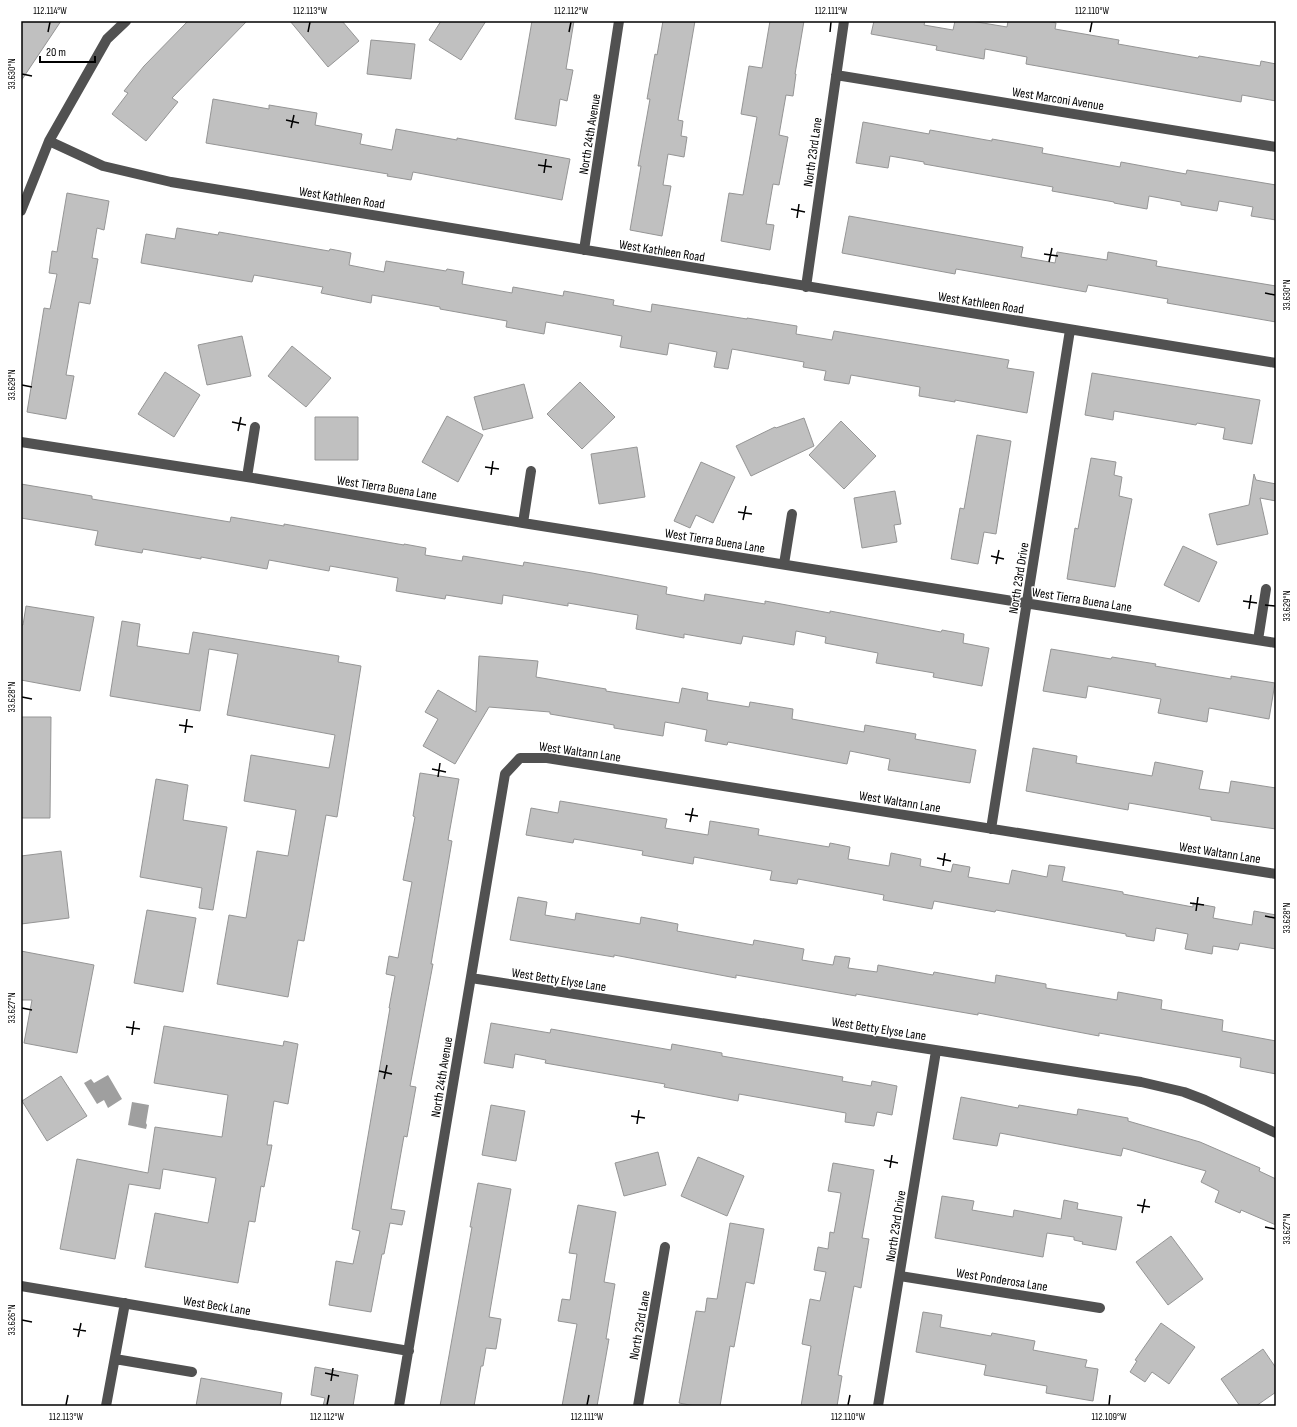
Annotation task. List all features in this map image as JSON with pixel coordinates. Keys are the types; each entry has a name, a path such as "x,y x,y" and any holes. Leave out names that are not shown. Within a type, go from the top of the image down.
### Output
{"street":[{"path":"21,211 49,141 107,39 126,21"},
{"name":"North 24th Avenue","path":"584,250 619,21"},
{"name":"North 23rd Lane","path":"806,287 844,21"},
{"name":"West Marconi Avenue","path":"836,75 1276,147"},
{"name":"West Kathleen Road","path":"49,141 103,166 171,182 1276,364"},
{"name":"North 23rd Drive","path":"991,829 1028,603 1070,330"},
{"path":"247,477 255,427"},
{"name":"West Tierra Buena Lane","path":"21,442 1276,643"},
{"path":"523,523 531,471"},
{"path":"784,564 792,514"},
{"path":"1258,640 1266,589"},
{"name":"North 24th Avenue","path":"399,1406 505,774 520,758"},
{"name":"West Waltann Lane","path":"520,758 547,758 1276,874"},
{"name":"West Betty Elyse Lane","path":"471,978 1141,1082 1184,1092 1205,1100 1276,1133"},
{"name":"North 23rd Drive","path":"878,1406 936,1050"},
{"name":"North 23rd Lane","path":"638,1406 665,1248"},
{"name":"West Ponderosa Lane","path":"900,1276 1100,1308"},
{"name":"West Beck Lane","path":"21,1286 409,1351"},
{"path":"106,1406 125,1303"},
{"path":"115,1359 192,1372"}],"shaded area":[{"path":"108,1075 122,1099 108,1108 104,1100 97,1104 84,1083 91,1079 94,1083"},
{"path":"132,1102 149,1105 146,1129 128,1125"}],"building":[{"path":"21,21 61,21 21,81"},
{"path":"188,21 247,21 172,98 178,102 146,141 112,114 128,93 124,91 144,66"},
{"path":"290,21 342,21 359,41 328,67"},
{"path":"441,21 486,21 461,60 429,40"},
{"path":"532,21 574,21 566,69 573,70 567,101 560,99 556,126 515,119"},
{"path":"663,21 695,21 678,120 683,121 681,136 687,137 684,157 668,154 663,185 671,186 662,236 630,230 641,166 638,166 650,99 647,99 655,54 657,55"},
{"path":"770,21 804,21 795,74 793,96 786,95 779,135 788,137 779,185 773,184 766,224 774,225 770,250 721,241 729,193 743,195 757,117 741,114 749,66 762,68"},
{"path":"874,21 925,21 924,25 953,30 955,21 971,21 1007,27 1008,21 1047,21 1056,23 1055,29 1119,40 1118,44 1198,58 1199,56 1260,66 1261,61 1276,64 1276,101 1242,95 1241,102 1026,64 1027,57 985,49 984,59 936,50 937,46 871,34"},
{"path":"371,40 415,44 411,79 367,74"},
{"path":"213,99 269,109 269,105 317,113 315,125 362,134 360,144 392,150 396,129 457,140 457,138 570,159 562,200 413,172 411,180 387,176 388,174 206,143"},
{"path":"863,122 929,134 930,130 992,141 992,139 1043,148 1042,153 1120,167 1121,162 1186,174 1187,170 1276,185 1276,220 1251,216 1253,207 1219,201 1217,211 1181,205 1181,202 1149,196 1147,209 1052,191 1053,187 924,164 924,162 890,156 888,168 856,163"},
{"path":"67,193 109,201 104,230 97,228 92,258 98,259 90,304 79,302 66,375 74,376 66,419 27,412 44,308 50,309 57,274 49,273 52,251 57,252"},
{"path":"849,216 1023,247 1021,257 1055,263 1057,252 1107,260 1108,252 1157,261 1156,266 1276,286 1276,322 1167,303 1168,299 1088,285 1086,292 956,269 955,274 842,253"},
{"path":"177,228 218,235 219,232 329,251 330,249 351,253 349,265 384,272 386,261 446,271 447,269 464,272 462,284 512,293 513,287 563,296 564,291 614,300 613,305 651,312 652,304 797,326 796,334 832,340 834,331 1009,360 1007,368 1034,372 1027,413 955,400 955,402 919,396 920,387 851,375 849,384 824,380 826,371 803,367 804,362 732,349 728,369 714,367 717,352 669,343 667,355 620,347 622,336 546,322 544,334 506,327 507,321 372,295 371,303 321,293 323,287 254,275 252,282 141,263 146,234 175,239"},
{"path":"242,336 251,376 207,385 198,345"},
{"path":"292,346 331,378 306,407 268,376"},
{"path":"165,372 200,395 174,437 138,414"},
{"path":"1092,373 1260,400 1252,444 1223,439 1225,428 1197,423 1196,425 1114,411 1113,420 1085,415"},
{"path":"580,382 615,417 582,449 547,414"},
{"path":"524,384 533,418 483,430 474,397"},
{"path":"447,416 483,435 458,482 422,462"},
{"path":"315,417 358,417 358,460 315,460"},
{"path":"804,418 814,446 751,476 736,446 775,427 776,428"},
{"path":"841,421 876,456 844,489 809,455"},
{"path":"977,435 1011,441 996,534 984,532 978,564 951,559 960,508 964,509"},
{"path":"637,447 645,497 599,504 591,454"},
{"path":"1091,458 1116,462 1114,475 1122,477 1119,496 1132,499 1115,587 1067,579 1075,528 1078,529"},
{"path":"701,462 735,477 713,523 696,515 690,528 674,521"},
{"path":"1254,474 1256,480 1276,484 1276,501 1260,498 1268,534 1217,545 1209,514 1249,505"},
{"path":"21,484 92,496 92,499 230,522 231,517 284,526 284,524 404,544 426,548 425,555 462,561 463,556 523,566 524,562 592,573 667,587 666,594 704,601 705,594 765,604 765,601 830,613 830,611 941,632 942,630 964,634 963,643 989,648 982,686 933,677 934,673 876,663 878,653 825,643 826,637 796,631 794,645 743,636 741,644 684,634 684,638 636,629 638,615 568,603 568,606 503,595 502,604 446,595 445,599 396,591 398,578 330,566 329,571 269,560 267,569 201,557 201,559 143,549 142,553 95,545 98,531 21,518"},
{"path":"895,491 901,524 894,525 897,542 862,548 854,498"},
{"path":"1183,546 1217,562 1199,602 1164,585"},
{"path":"26,606 94,617 80,691 21,680 21,625 23,625"},
{"path":"122,621 140,624 137,646 189,654 193,632 339,656 338,662 361,666 337,817 326,815 304,941 298,940 288,997 217,984 229,915 246,918 257,851 288,856 296,810 244,801 251,755 329,768 335,735 227,715 238,654 209,649 200,711 110,696"},
{"path":"1051,649 1111,659 1112,657 1156,664 1155,666 1231,679 1231,676 1275,683 1269,719 1209,708 1207,722 1158,713 1161,699 1088,686 1086,698 1043,691"},
{"path":"479,656 538,661 536,677 606,689 606,691 679,703 682,688 708,693 707,700 749,707 750,702 793,709 792,719 864,732 865,725 916,734 915,739 976,750 970,783 888,770 890,759 850,751 847,764 728,742 727,745 705,741 707,730 665,722 663,736 614,728 614,725 550,714 550,712 489,707 455,764 423,746 438,719 425,712 438,690 476,712"},
{"path":"21,717 51,717 50,818 21,818"},
{"path":"1033,748 1077,756 1076,763 1152,776 1155,762 1203,771 1199,789 1229,793 1231,781 1276,788 1276,829 1211,820 1211,817 1129,803 1128,810 1026,791"},
{"path":"420,773 459,779 448,840 452,841 431,964 433,964 410,1086 416,1087 407,1137 404,1136 391,1209 405,1211 402,1225 390,1223 384,1254 382,1254 371,1312 329,1305 336,1261 353,1264 360,1231 352,1229 395,976 386,974 389,956 398,958 412,882 403,880 415,817 413,816"},
{"path":"156,779 188,785 183,820 227,827 213,910 199,908 202,888 140,877"},
{"path":"560,801 667,819 665,828 708,835 710,821 759,829 758,835 829,847 830,843 850,847 848,859 889,866 891,853 921,859 920,866 951,872 953,864 970,867 968,877 1009,884 1012,870 1047,877 1049,865 1065,867 1062,881 1193,907 1193,903 1215,907 1213,918 1252,925 1254,911 1276,915 1276,949 1240,943 1238,950 1213,946 1212,954 1185,949 1188,934 1156,928 1154,941 1126,936 1126,934 996,910 995,912 934,901 932,909 883,900 884,895 798,879 797,884 770,880 772,871 694,857 693,864 642,855 643,851 574,839 573,843 526,835 531,808 558,813"},
{"path":"61,851 69,918 21,924 21,856"},
{"path":"518,897 547,902 545,915 575,920 576,913 640,924 641,917 678,924 677,931 753,945 754,940 804,949 802,960 833,965 835,956 850,958 848,968 877,972 878,965 933,975 934,972 995,983 996,975 1046,984 1046,988 1117,1000 1118,992 1162,1000 1161,1009 1223,1020 1222,1031 1276,1041 1276,1074 1240,1067 1241,1058 1099,1033 1099,1036 978,1013 978,1015 856,994 856,996 736,975 736,978 614,955 614,957 510,940"},
{"path":"147,910 196,918 183,992 134,983"},
{"path":"21,951 94,965 77,1053 24,1043 32,1000 21,1000"},
{"path":"491,1023 550,1033 551,1029 671,1050 672,1044 722,1053 722,1056 843,1077 842,1081 871,1086 872,1081 897,1086 892,1115 877,1112 874,1126 845,1122 846,1113 739,1094 738,1101 664,1087 665,1084 545,1063 546,1060 515,1054 513,1068 484,1063"},
{"path":"164,1026 283,1046 284,1041 298,1044 288,1104 274,1101 267,1145 272,1145 264,1187 261,1186 255,1222 249,1221 238,1283 145,1267 155,1213 208,1223 216,1178 163,1169 160,1189 129,1184 115,1259 60,1249 77,1159 148,1173 155,1127 222,1137 228,1095 154,1083"},
{"path":"61,1076 87,1116 47,1141 22,1101"},
{"path":"961,1097 1018,1108 1019,1105 1077,1115 1078,1109 1128,1118 1128,1121 1200,1142 1260,1168 1259,1171 1276,1179 1276,1225 1241,1210 1240,1213 1215,1202 1219,1191 1201,1182 1206,1171 1123,1148 1121,1156 1000,1133 997,1146 953,1139"},
{"path":"491,1105 525,1111 516,1161 482,1155"},
{"path":"658,1152 666,1185 624,1196 615,1163"},
{"path":"698,1157 744,1176 727,1216 681,1196"},
{"path":"833,1163 874,1170 862,1238 869,1239 861,1288 854,1286 838,1375 842,1376 837,1406 801,1406 811,1346 802,1344 810,1299 820,1301 826,1272 814,1270 818,1247 828,1249 830,1232 834,1233 841,1193 828,1191"},
{"path":"478,1183 511,1189 489,1317 501,1319 496,1349 486,1348 483,1366 481,1366 474,1406 440,1406 472,1227 470,1227"},
{"path":"942,1196 974,1201 972,1210 1013,1217 1014,1210 1061,1219 1064,1200 1078,1203 1077,1209 1122,1217 1116,1250 1082,1244 1083,1242 1074,1240 1074,1237 1047,1233 1043,1257 935,1238"},
{"path":"578,1205 616,1212 604,1282 615,1284 606,1339 609,1339 597,1406 562,1406 577,1324 558,1321 562,1299 570,1300 577,1254 569,1253"},
{"path":"730,1223 764,1229 754,1284 746,1282 734,1347 730,1346 720,1406 695,1406 679,1403 696,1311 705,1312 707,1298 717,1299"},
{"path":"1171,1236 1203,1279 1168,1305 1136,1262"},
{"path":"923,1312 942,1315 940,1327 991,1336 992,1333 1035,1341 1033,1350 1087,1360 1085,1367 1098,1369 1093,1401 1046,1393 1047,1386 984,1375 986,1365 916,1352"},
{"path":"1161,1323 1195,1347 1169,1384 1152,1372 1145,1382 1130,1372 1137,1361 1135,1360"},
{"path":"1263,1349 1276,1368 1276,1392 1256,1406 1240,1406 1221,1379"},
{"path":"315,1367 358,1375 353,1406 323,1406 325,1398 311,1395"},
{"path":"201,1378 282,1393 280,1406 196,1406"}]}
